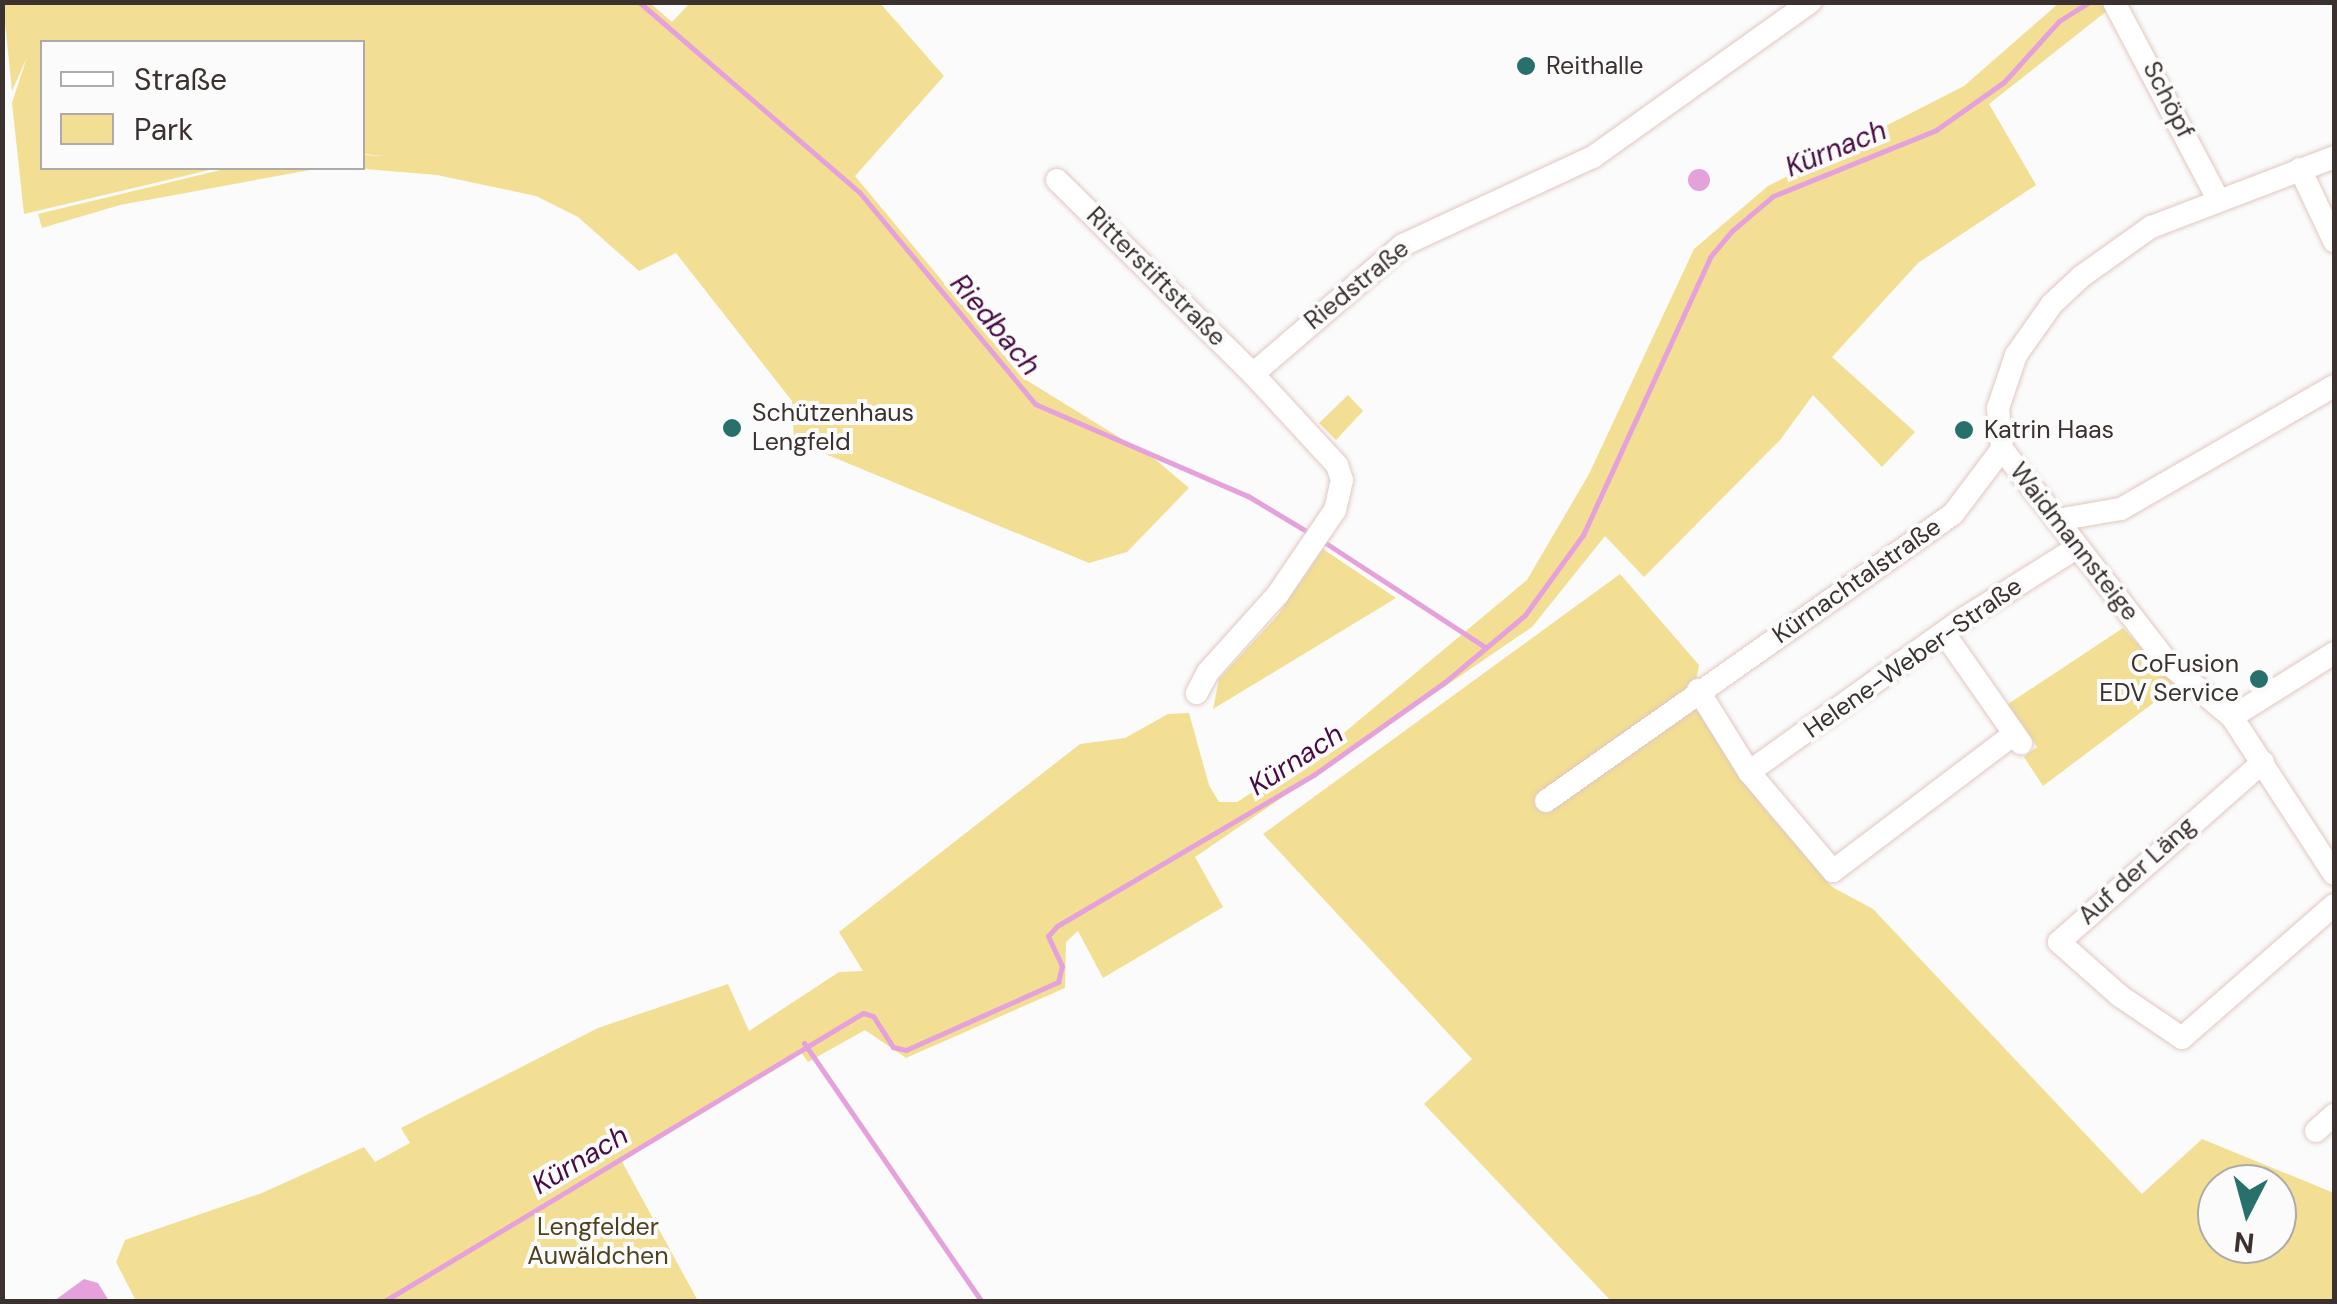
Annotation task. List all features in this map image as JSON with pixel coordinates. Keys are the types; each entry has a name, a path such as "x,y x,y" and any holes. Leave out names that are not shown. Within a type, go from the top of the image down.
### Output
{"street":[{"name":"Riedstraße","path":"1253,374 1404,245 1593,157 1810,2"},
{"name":"Schöpf","path":"2116,6 2218,199"},
{"path":"2002,448 1998,408 2006,381 2052,304 2117,247 2218,199 2334,157"},
{"path":"2300,168 2334,241"},
{"name":"Ritterstiftstraße","path":"1058,180 1253,374"},
{"path":"1197,693 1316,537 1342,496 1337,465 1253,374"},
{"path":"2056,520 2122,508 2334,386"},
{"name":"Waidmannsteige","path":"2002,448 2169,664 2232,717 2334,874"},
{"name":"Kürnachtalstraße","path":"1546,801 1698,690 1953,514 2002,448"},
{"name":"Helene-Weber-Straße","path":"1750,772 2078,547"},
{"path":"1698,690 1750,772 1833,871 2018,740 1946,636"},
{"path":"2232,717 2334,653"},
{"name":"Auf der Läng","path":"2262,762 2058,942 2120,996 2182,1038 2334,904"},
{"path":"2316,1130 2334,1115"}],"green space":[{"path":"3,3 650,3 672,22 690,3 880,3 944,76 855,176 1023,378 1156,460 1189,488 1127,552 1089,563 794,441 792,401 676,253 639,271 578,217 536,196 437,175 365,169 365,155 386,156 365,154 365,40 40,40 40,170 210,170 24,214 12,103 27,57 12,91"},
{"name":"Lengfelder Auwäldchen","path":"2059,3 2117,3 1989,104 2036,185 1918,263 1832,357 1915,432 1882,467 1813,395 1780,440 1644,577 1605,536 1532,627 1195,857 1223,907 1103,978 1078,931 1066,942 1065,988 906,1058 865,1030 808,1062 800,1051 620,1158 698,1301 136,1301 116,1262 125,1240 262,1193 364,1147 375,1162 410,1143 401,1128 598,1028 728,984 749,1031 839,972 863,971 839,932 1080,744 1125,738 1168,714 1189,713 1209,785 1219,802 1237,802 1339,737 1527,580 1589,474 1694,249 1768,186 1964,86"},
{"path":"221,170 310,170 120,205 42,228 38,214"},
{"path":"1348,395 1363,411 1336,440 1319,423"},
{"path":"1323,549 1396,598 1213,709 1219,679 1278,615"},
{"path":"1620,574 1699,665 1693,697 1762,806 1832,887 1873,909 2142,1194 2202,1139 2263,1164 2197,1164 2197,1264 2297,1264 2297,1178 2334,1193 2334,1301 1611,1301 1424,1104 1472,1059 1263,834"},
{"path":"2123,628 2176,686 2043,786 2024,757 2037,747 2008,704"}],"shaded area":[{"path":"1699,169 1707,172 1707,188 1699,191 1691,188 1688,180 1691,172"},
{"path":"84,1279 98,1283 109,1301 54,1301"}],"waterway":[{"name":"Riedbach","path":"639,2 860,193 1035,404 1248,496 1311,534"},
{"name":"Kürnach","path":"383,1302 863,1013 873,1016 893,1047 906,1050 1058,982 1062,966 1048,936 1057,926 1315,774 1445,682 1525,615 1583,535 1710,257 1733,230 1773,196 1936,130 2004,82 2059,21 2090,2"},
{"name":"Riedbach","path":"1321,540 1485,647"},
{"path":"804,1043 982,1302"}],"place":[{"name":"Reithalle","path":"1526,66"},
{"name":"Schützenhaus Lengfeld","path":"732,428"},
{"name":"Katrin Haas","path":"1964,430"},
{"name":"CoFusion EDV Service","path":"2259,679"}]}
